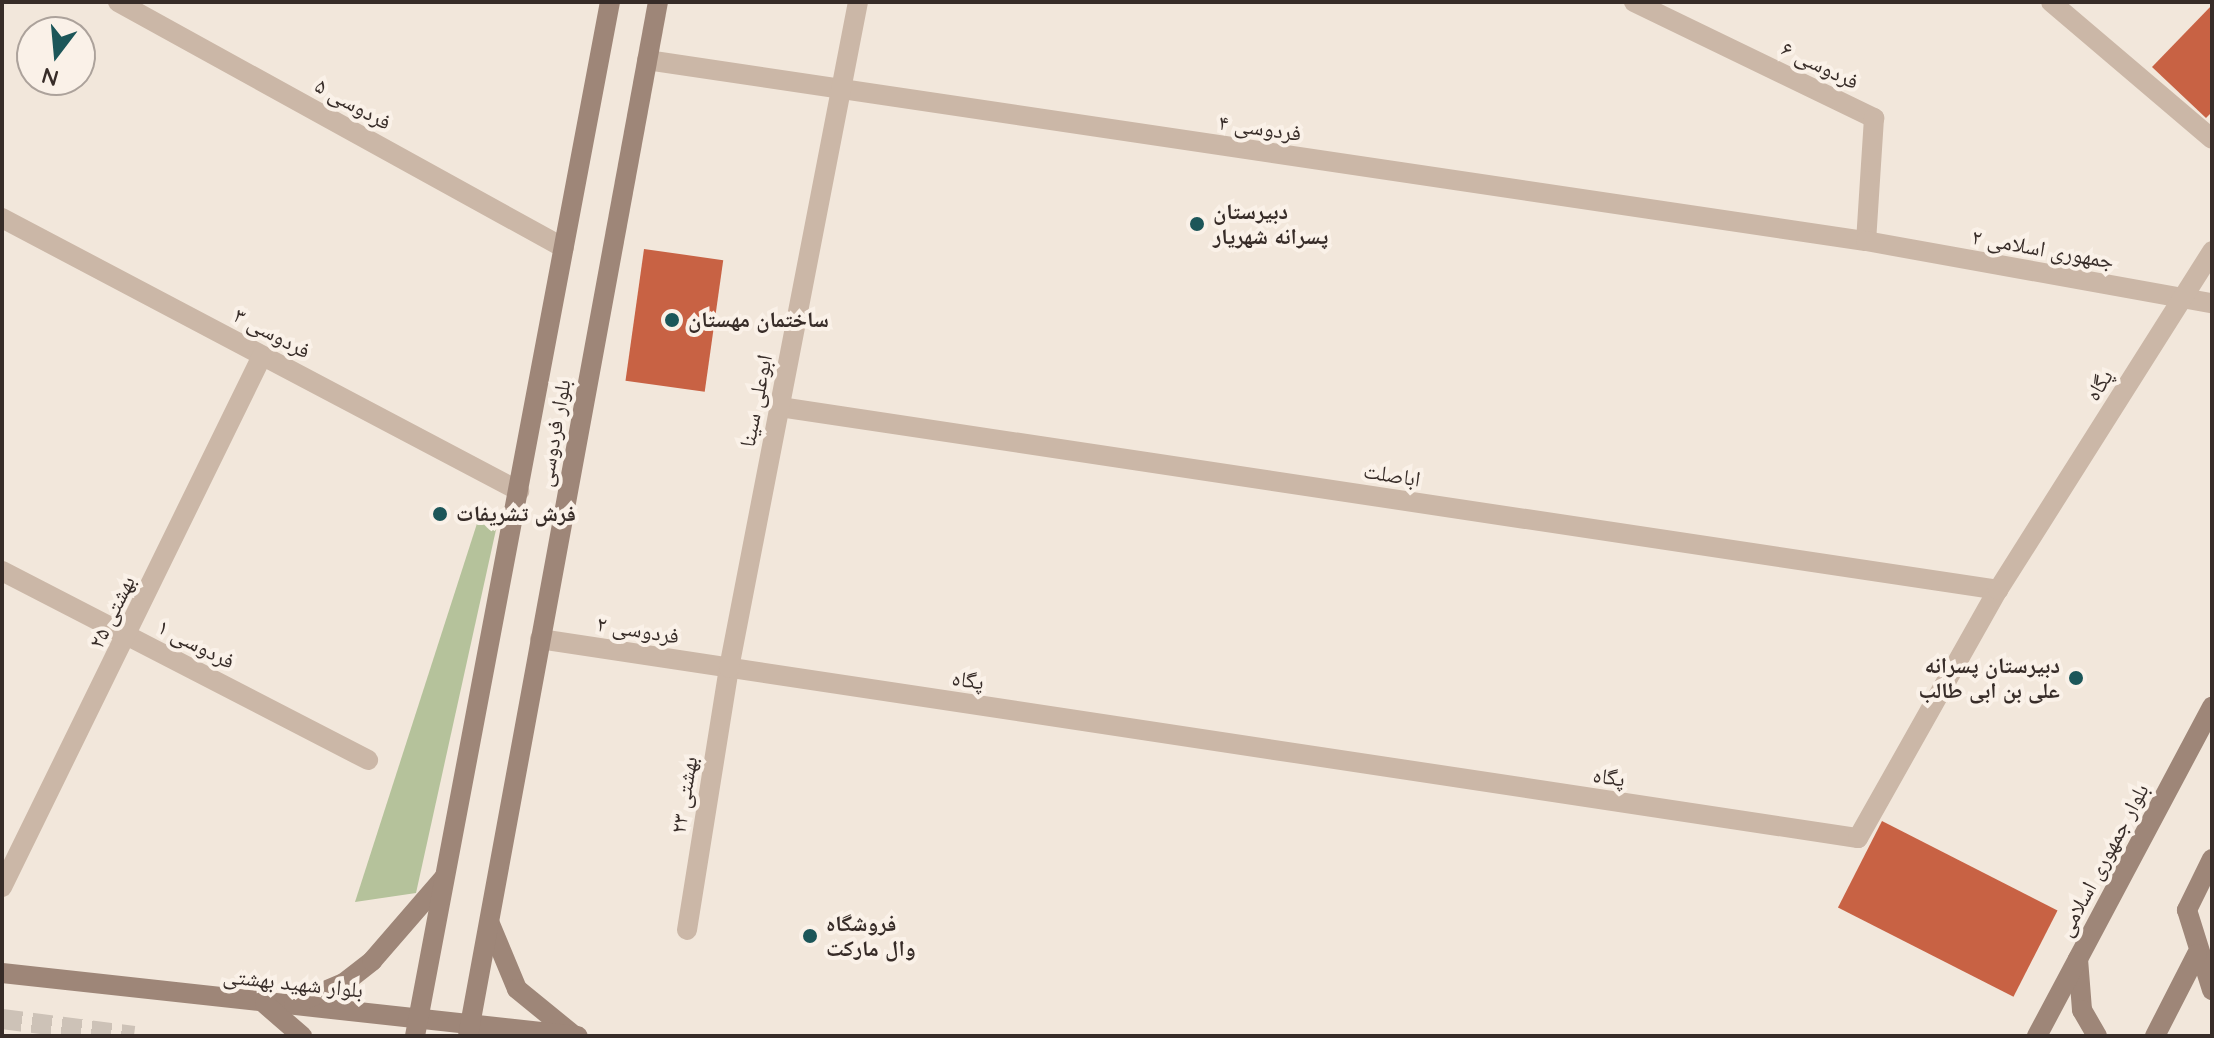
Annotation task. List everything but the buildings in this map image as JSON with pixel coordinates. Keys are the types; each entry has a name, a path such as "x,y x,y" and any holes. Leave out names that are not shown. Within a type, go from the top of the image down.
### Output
{"main road":[{"name":"بلوار فردوسی","path":"469,1031 658,2"},
{"name":"بلوار فردوسی","path":"417,1029 564,248 605,5"},
{"name":"بلوار جمهوری اسلامی","path":"2037,1036 2212,707"},
{"path":"2212,859 2187,910 2197,954 2212,990"},
{"path":"292,1005 344,983 372,961 447,875"},
{"path":"489,921 517,989 576,1036"},
{"path":"2155,1036 2197,954"},
{"path":"2078,959 2082,1010 2097,1036"},
{"name":"بلوار شهید بهشتی","path":"2,973 292,1005 417,1029 576,1036"},
{"path":"265,1004 302,1036"}],"street":[{"name":"فردوسی ۵","path":"118,2 564,248"},
{"name":"ابوعلی سینا","path":"729,668 858,2"},
{"name":"فردوسی ۶","path":"1634,2 1874,118 1866,241"},
{"path":"2051,2 2212,139"},
{"name":"فردوسی ۴","path":"647,60 1866,241"},
{"name":"فردوسی ۳","path":"2,218 519,491"},
{"name":"جمهوری اسلامی ۲","path":"1866,241 2212,303"},
{"name":"پگاه","path":"729,668 1858,838 1998,590 2212,251"},
{"name":"بهشتی ۲۵","path":"2,887 128,636 262,356"},
{"name":"اباصلت","path":"780,407 1998,590"},
{"name":"فردوسی ۱","path":"2,571 368,760"},
{"name":"فردوسی ۲","path":"540,639 729,668"},
{"name":"بهشتی ۲۳","path":"687,930 729,668"}],"green space":[{"path":"482,508 499,516 416,893 355,902"}],"tunnel":[{"path":"2,1019 134,1036"}],"place":[{"name":"دبیرستان پسرانه شهریار","path":"1197,224"},
{"name":"ساختمان مهستان","path":"672,320"},
{"name":"فرش تشریفات","path":"440,514"},
{"name":"دبیرستان پسرانه علی بن ابی طالب","path":"2076,678"},
{"name":"فروشگاه وال مارکت","path":"810,936"}]}
